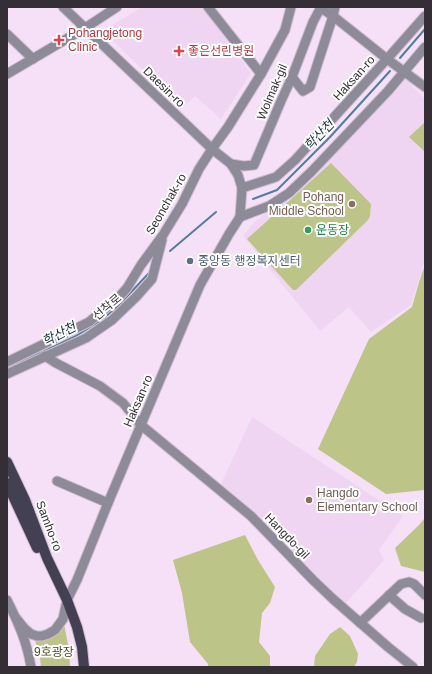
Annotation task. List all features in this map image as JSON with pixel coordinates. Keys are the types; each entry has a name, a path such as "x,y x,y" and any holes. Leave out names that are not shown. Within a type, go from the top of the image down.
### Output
{"main road":[{"name":"Samho-ro","path":"7,462 25,500 48,558 67,600 77,627 82,647 84,667"},
{"name":"Samho-ro","path":"7,483 57,589 67,600"}],"street":[{"name":"Daesin-ro","path":"63,7 212,149 231,164 238,176 242,188"},
{"path":"7,74 85,28 117,7"},
{"path":"209,7 261,74"},
{"name":"Seonchak-ro","path":"7,362 89,322 118,298 127,288 141,265 163,235 182,204 199,169 228,127 261,74 286,30 291,7"},
{"path":"321,8 334,12 387,59 425,87"},
{"name":"Wolmak-gil","path":"231,164 244,166 254,165 292,77 313,22 321,8"},
{"path":"292,77 303,91 310,87 334,12"},
{"name":"Haksan-ro","path":"16,618 25,629 37,636 48,634 55,630 59,625 67,600 200,285 240,217 242,188 276,177 295,160 425,16"},
{"path":"7,34 33,59"},
{"path":"240,217 269,206 289,193 347,135 405,72 425,47"},
{"name":"선착로","path":"7,374 86,338 112,320 152,279 163,235"},
{"name":"Hangdo-gil","path":"46,356 56,363 100,386 123,403 141,425 251,516 313,580 388,648 413,667"},
{"path":"57,481 108,503"},
{"path":"360,623 401,584 409,582 414,584 425,595"},
{"path":"389,595 405,610 421,618"},
{"path":"7,600 28,648 31,667"}],"shaded area":[{"name":"좋은선린병원","path":"142,7 203,7 251,73 221,119 195,96 182,108 103,31"},
{"name":"Pohang Middle School","path":"405,79 425,99 425,259 411,305 371,332 349,307 320,331 243,236 255,221 303,186"},
{"name":"Hangdo Elementary School","path":"252,417 403,516 379,550 384,560 346,603 291,553 265,523 221,484"}],"green space":[{"path":"425,122 425,152 409,137"},
{"name":"운동장","path":"331,163 371,204 370,216 368,220 296,290 293,290 247,239"},
{"path":"425,265 425,490 386,494 318,449 369,339 412,307"},
{"path":"425,518 425,572 401,566 395,548"},
{"path":"245,535 258,560 275,587 270,603 262,613 259,642 270,656 270,667 208,667 208,664 190,642 182,593 173,560"},
{"name":"9호광장","path":"64,624 69,650 70,667 41,667 35,640 45,639 52,636"},
{"path":"340,627 350,636 358,654 357,662 354,667 314,667 315,656 330,634"}],"waterway":[{"name":"학산천","path":"400,58 425,29"},
{"name":"학산천","path":"253,199 277,190 330,137 390,71"},
{"name":"학산천","path":"170,251 216,212"},
{"name":"학산천","path":"7,369 76,336 100,321 118,306 149,273"}],"place":[{"name":"Pohangjetong Clinic","path":"59,40"},
{"name":"좋은선린병원","path":"179,51"},
{"name":"Pohang Middle School","path":"352,204"},
{"name":"운동장","path":"308,230"},
{"name":"중앙동 행정복지센터","path":"190,261"},
{"name":"Hangdo Elementary School","path":"309,500"}]}
